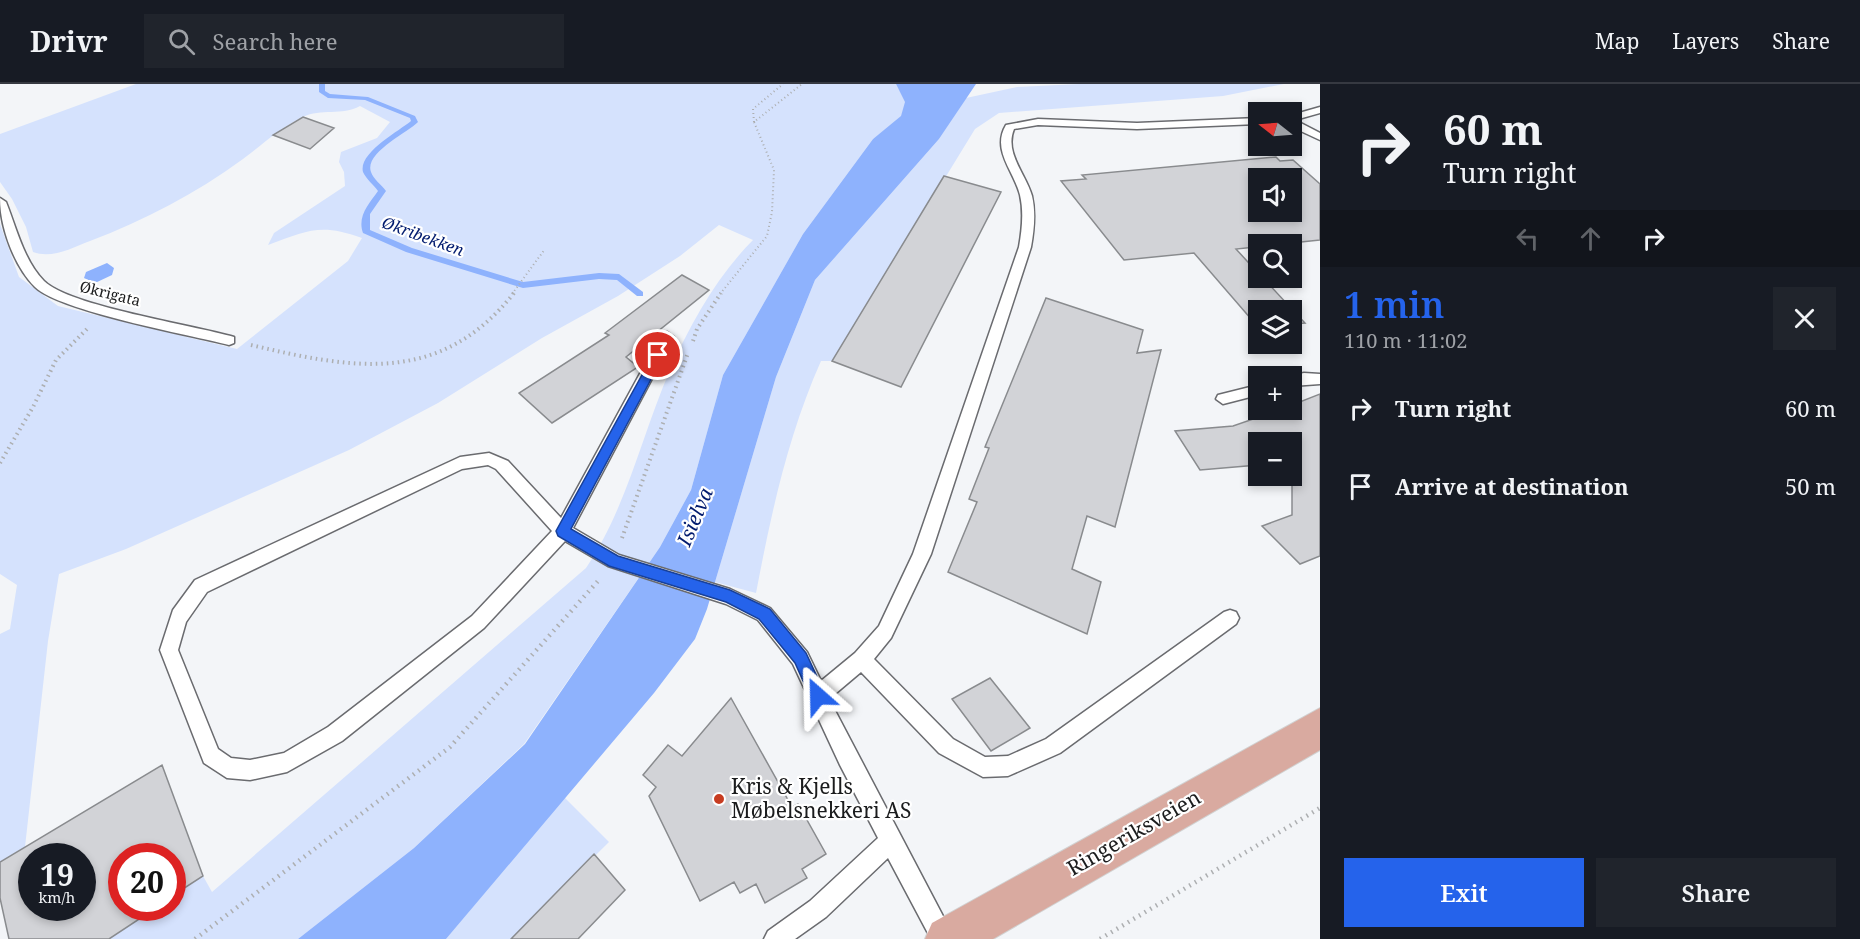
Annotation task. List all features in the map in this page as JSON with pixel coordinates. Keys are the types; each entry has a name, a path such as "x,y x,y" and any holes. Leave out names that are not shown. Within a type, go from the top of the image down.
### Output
{"main road":[{"name":"Ringeriksveien","path":"948,939 1320,728"}],"lane":[{"path":"1302,115 1320,110"},
{"path":"818,696 862,659 885,632 922,554 1025,247 1029,221 1025,192 1005,146 1004,135 1010,127 1038,122 1137,126 1248,121"},
{"path":"1302,128 1320,137"},
{"name":"Økrigata","path":"0,202 26,266 40,285 65,300 229,340"},
{"path":"668,337 563,531 478,622 335,734 287,762 250,770 227,768 211,756 169,650 171,632 181,609 201,586 460,463 489,459 502,465 563,531 614,561 730,597 764,614 800,658 891,841 943,939"},
{"path":"1302,378 1320,379"},
{"path":"1223,399 1248,393"},
{"path":"862,659 946,746 983,767 1008,766 1053,746 1230,618"},
{"path":"776,939 818,909 891,841"}],"path":[{"path":"754,122 753,109 783,84"},
{"path":"229,340 347,366 380,367 415,360 455,344 478,331 491,319 545,249"},
{"path":"0,463 33,407 56,360 106,310"},
{"path":"1100,939 1320,808"}],"shaded area":[{"path":"136,84 896,84 906,102 901,117 873,139 803,234 723,375 691,490 660,547 524,744 414,848 298,939 109,939 136,921 186,921 186,887 203,876 212,892 586,568 600,545 623,496 660,395 686,335 717,284 753,240 719,225 680,256 618,296 542,338 438,403 349,450 126,549 59,574 48,641 25,843 18,843 18,851 0,862 0,634 10,629 17,585 0,574 0,224 19,277 58,306 237,349 348,261 362,238 348,233 315,230 268,245 274,233 345,186 344,172 339,162 341,152 377,138 390,122 360,106 346,111 310,114 287,126 243,159 188,195 110,233 62,252 47,254 33,252 26,227 12,199 0,182 0,134"},
{"path":"1079,84 1284,84 1223,96 999,113 975,129 833,361 821,361 790,446 756,593 715,582 776,377 815,280 939,139 966,98 1017,87"},
{"path":"564,797 609,842 511,939 446,939"}],"water":[{"name":"Isielva","path":"896,84 976,84 939,139 815,280 776,377 707,609 695,639 654,693 446,939 298,939 414,848 525,744 660,547 691,490 723,375 803,234 873,139 901,116 905,102"},
{"path":"107,263 114,268 112,275 95,283 84,278 86,272"}],"building":[{"path":"303,117 334,128 310,149 273,135"},
{"path":"1276,157 1280,161 1293,160 1302,168 1320,184 1320,240 1302,242 1302,234 1248,234 1248,248 1236,249 1248,262 1248,288 1272,288 1284,300 1248,300 1248,315 1194,253 1124,260 1061,181 1086,179 1082,175"},
{"path":"944,176 1001,192 901,387 832,361"},
{"path":"682,275 709,290 626,357 638,367 552,423 519,393 609,335 605,333"},
{"path":"1046,298 1143,330 1137,353 1161,350 1115,527 1087,516 1072,569 1101,582 1087,634 948,572 977,502 969,499 989,448 985,447"},
{"path":"1320,394 1320,556 1300,564 1262,526 1292,515 1292,486 1302,486 1302,432 1248,432 1248,466 1200,470 1175,431 1233,426 1250,420 1302,420 1302,401"},
{"path":"990,678 1030,728 991,751 952,699"},
{"name":"Kris & Kjells Møbelsnekkeri AS","path":"731,698 792,807 798,804 826,854 802,869 807,878 765,903 756,884 740,893 734,882 700,901 649,796 656,787 643,775 668,745 682,756"},
{"path":"162,765 203,876 186,887 186,843 108,843 108,921 136,921 109,939 9,939 0,898 0,862 18,851 18,921 96,921 96,843 32,843"},
{"path":"594,854 625,890 578,939 511,939"}],"waterway":[{"name":"Økribekken","path":"322,84 322,92 328,96 366,98 413,117 415,122 376,150 370,158 367,172 382,191 366,214 366,231 409,250 523,285 599,276 619,277 640,294"}],"place":[{"name":"Kris & Kjells Møbelsnekkeri AS","path":"719,799"}],"route":[{"path":"658,355 563,531 614,561 730,597 764,614 800,658 818,696"}]}
